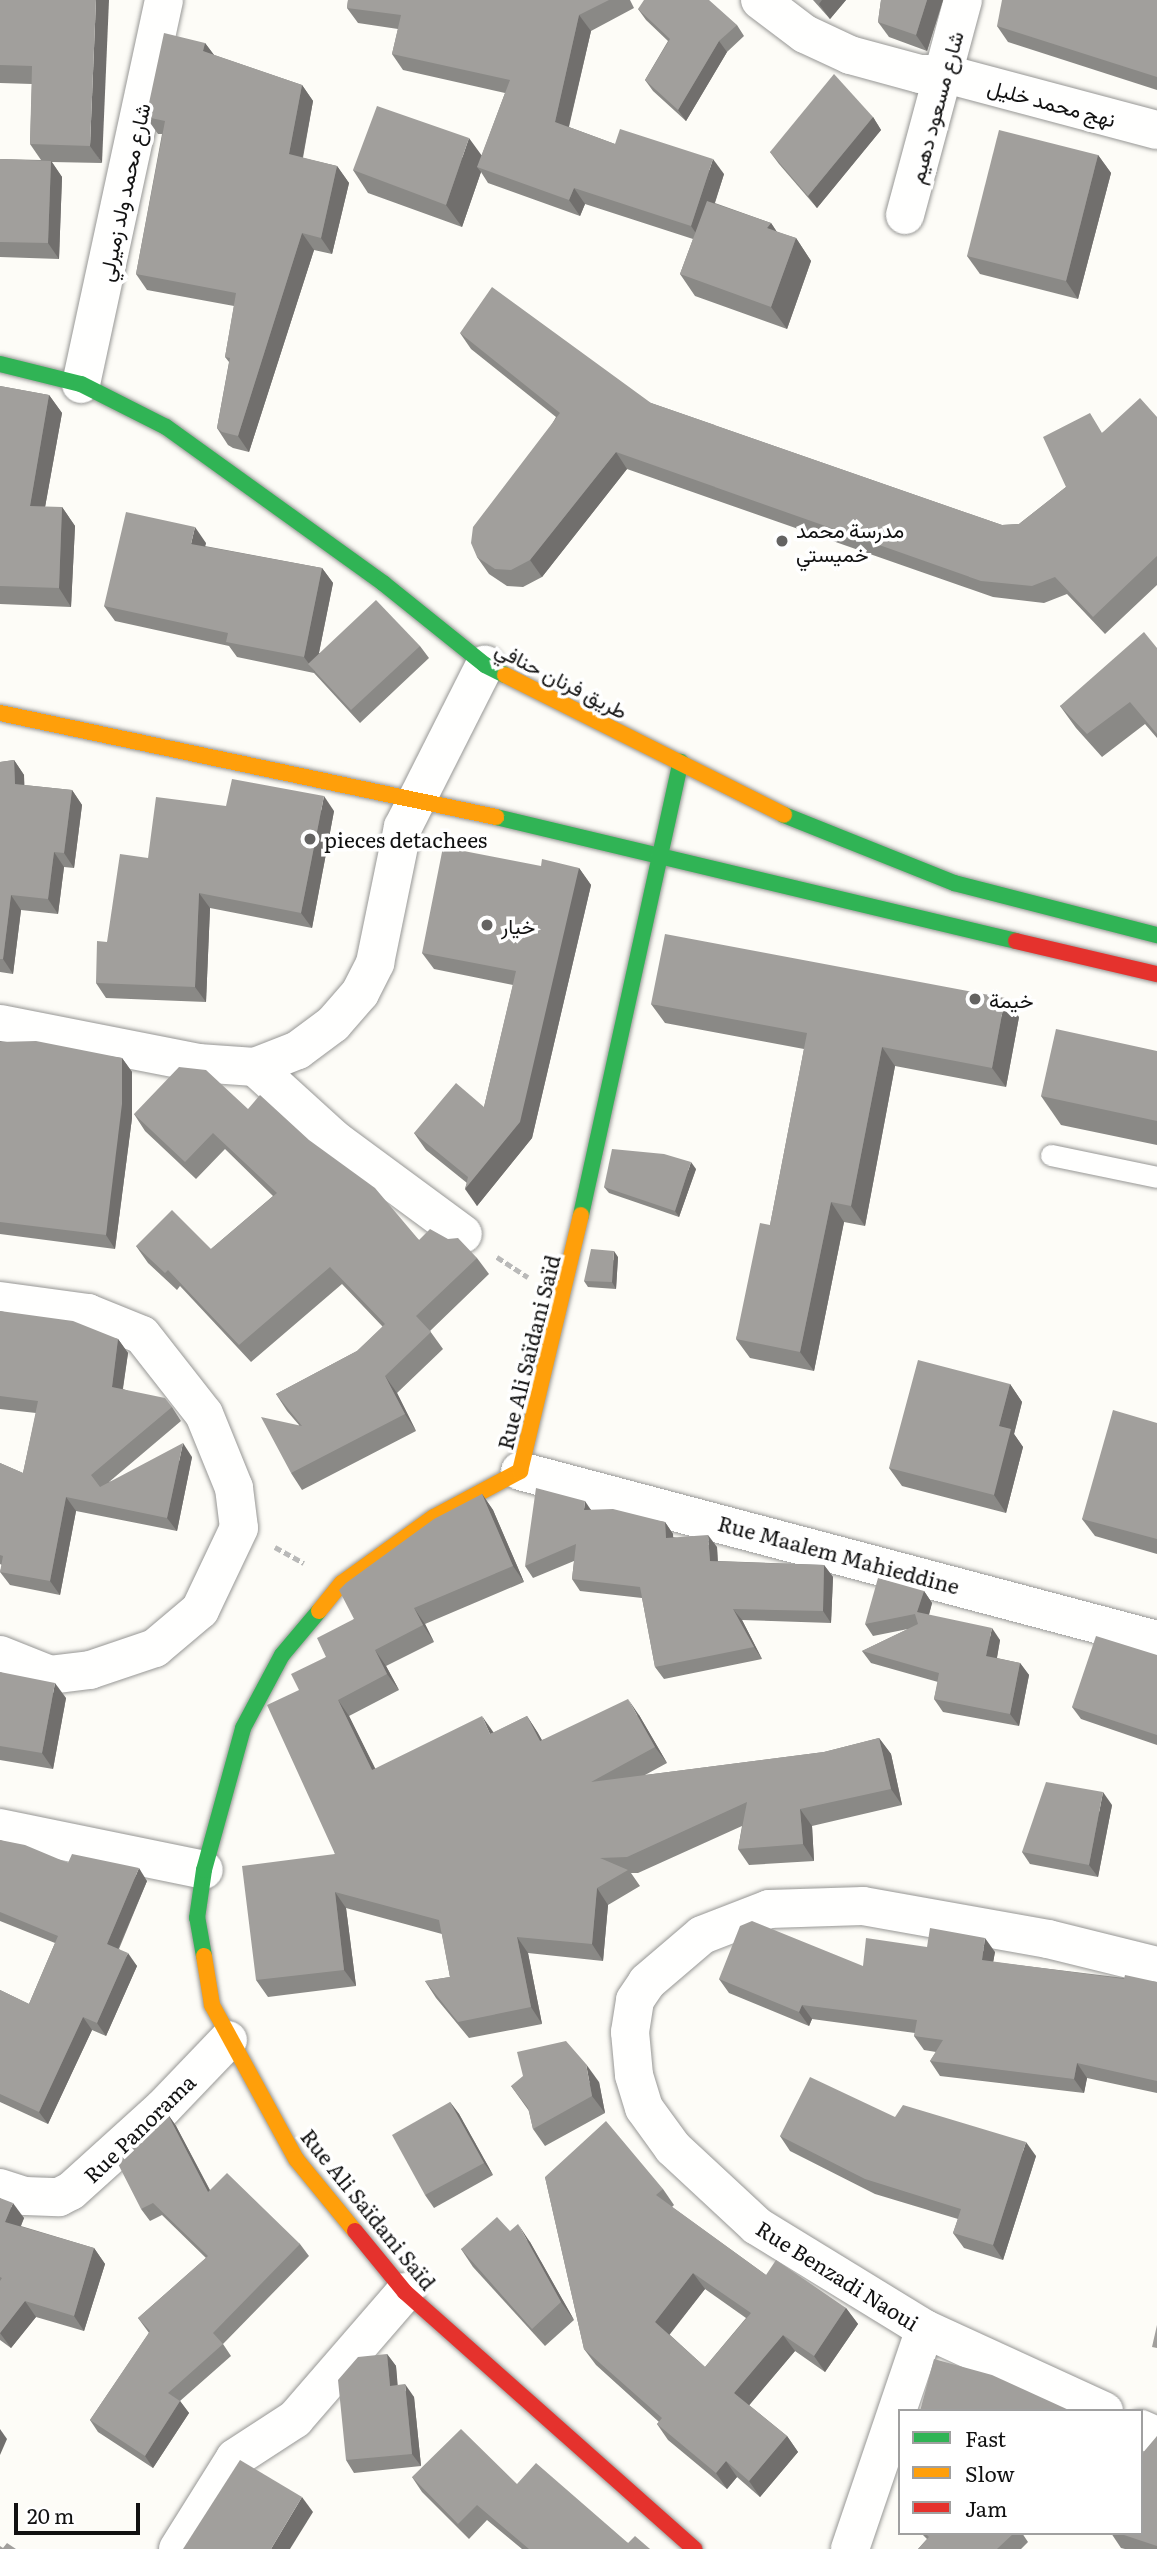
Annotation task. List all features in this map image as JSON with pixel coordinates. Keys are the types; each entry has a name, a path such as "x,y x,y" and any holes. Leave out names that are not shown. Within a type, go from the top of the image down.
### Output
{"main road":[{"name":"طريق فرنان حنافي","path":"0,364 81,384 166,427 383,583 485,664 785,816 954,883 1157,935"},
{"path":"0,713 414,798 1157,974"},
{"name":"Rue Ali Saïdani Saïd","path":"681,762 563,1301 520,1471 434,1517 342,1583 282,1655 243,1728 204,1870 197,1918 212,2005 228,2040 296,2159 405,2292 694,2549"}],"street":[{"name":"شارع محمد ولد زميرلي","path":"81,384 164,0"},
{"name":"نهج محمد خليل","path":"760,0 804,34 850,55 920,74 946,74 1157,130"},
{"name":"شارع مسعود دهيم","path":"905,215 946,74 962,0"},
{"path":"0,1024 198,1063 256,1067 298,1050 333,1024 360,993 375,963 398,842 414,798 485,664"},
{"path":"256,1067 334,1139 463,1234"},
{"path":"0,1301 88,1313 142,1335 204,1415 234,1488 239,1528 201,1610 155,1648 90,1670 50,1675 0,1656"},
{"name":"Rue Maalem Mahieddine","path":"520,1471 1157,1640"},
{"path":"0,1828 204,1870"},
{"name":"Rue Benzadi Naoui","path":"1100,2409 925,2329 757,2226 673,2148 644,2108 634,2075 630,2032 635,2000 648,1982 702,1935 769,1909 863,1906 1048,1939 1157,1966"},
{"name":"Rue Panorama","path":"0,2188 25,2196 59,2197 71,2191 136,2134 228,2040"},
{"path":"178,2549 235,2458 295,2419 405,2292"},
{"path":"850,2549 925,2329"}],"lane":[{"path":"1051,1154 1157,1177"}],"path":[{"path":"463,1234 563,1301"},
{"path":"239,1528 342,1583"}],"building":[{"path":"0,0 96,0 90,146 30,144 32,66 0,65"},
{"path":"348,0 609,0 579,15 555,122 615,144 620,129 713,159 691,226 574,188 569,200 477,167 510,80 392,54 401,15 347,8"},
{"path":"644,0 709,0 737,25 719,41 678,110 645,80 670,39 638,9"},
{"path":"881,0 927,0 916,35 878,22"},
{"path":"1002,0 1157,0 1157,77 997,26"},
{"path":"164,33 205,43 203,51 302,85 289,154 337,166 321,238 302,233 238,436 217,428 230,358 225,357 236,293 136,274 165,121 146,117"},
{"path":"834,74 873,117 808,196 770,152"},
{"path":"377,106 469,138 446,205 353,170"},
{"path":"999,130 1098,155 1066,281 967,256"},
{"path":"0,159 51,161 48,243 0,242"},
{"path":"707,201 771,223 767,228 796,238 771,307 680,274"},
{"path":"492,287 651,403 1002,525 1019,524 1066,487 1043,437 1090,413 1102,433 1140,398 1157,417 1157,556 1093,617 1055,577 1032,586 981,581 616,452 530,560 511,570 495,569 477,557 471,543 473,527 560,413 460,333"},
{"path":"0,386 49,395 30,506 62,507 59,588 0,586"},
{"path":"126,512 195,527 191,544 322,568 304,657 226,642 228,633 104,606"},
{"path":"376,600 420,646 351,710 308,664"},
{"path":"1144,632 1157,648 1157,734 1130,702 1087,734 1060,706"},
{"path":"14,760 15,784 72,790 64,853 54,852 48,899 11,895 3,959 0,959 0,762"},
{"path":"232,779 324,796 301,913 199,893 195,987 96,983 97,941 107,942 120,854 148,858 156,797 226,806"},
{"path":"443,847 541,866 542,859 579,868 520,1122 465,1189 468,1177 414,1133 456,1083 484,1107 516,971 422,953"},
{"path":"665,934 1005,998 992,1068 882,1047 851,1206 831,1202 800,1352 736,1339 760,1223 770,1225 807,1033 651,1004"},
{"path":"1056,1029 1157,1051 1157,1121 1041,1096"},
{"path":"36,1041 122,1058 122,1104 106,1235 0,1222 0,1042"},
{"path":"179,1067 206,1070 248,1109 260,1095 309,1140 375,1188 419,1240 430,1229 448,1239 458,1238 477,1258 416,1316 431,1332 385,1376 405,1414 291,1473 261,1417 302,1426 276,1394 357,1351 385,1324 330,1267 239,1345 168,1270 165,1273 136,1246 172,1210 211,1249 277,1193 213,1133 185,1162 134,1114"},
{"path":"612,1149 664,1154 691,1162 675,1211 604,1187"},
{"path":"591,1249 614,1251 612,1282 584,1281"},
{"path":"0,1311 73,1321 118,1339 112,1387 165,1398 172,1407 91,1475 100,1487 183,1443 167,1518 66,1497 50,1581 0,1572 3,1556 0,1555 0,1463 23,1473 38,1401 0,1396"},
{"path":"918,1360 1010,1384 999,1426 1011,1429 994,1495 889,1468"},
{"path":"1113,1410 1157,1423 1157,1539 1082,1519"},
{"path":"536,1488 585,1501 584,1510 613,1509 665,1522 666,1538 708,1535 710,1561 824,1565 823,1611 733,1609 754,1647 655,1667 640,1587 572,1579 576,1544 525,1566"},
{"path":"482,1494 513,1566 414,1608 423,1625 375,1650 387,1674 338,1700 372,1770 482,1716 490,1734 527,1716 540,1741 628,1699 655,1747 591,1782 824,1752 879,1738 891,1789 800,1809 803,1844 738,1849 747,1802 627,1857 600,1858 628,1870 597,1888 592,1944 517,1937 531,2007 458,2022 425,1981 450,1977 439,1920 335,1892 344,1970 256,1980 242,1866 335,1854 267,1705 299,1690 291,1674 326,1657 317,1638 354,1619 339,1590 346,1583 434,1519"},
{"path":"878,1578 924,1591 917,1612 992,1628 986,1656 1020,1663 1010,1714 934,1699 939,1673 862,1651 918,1624 915,1614 865,1624"},
{"path":"1096,1636 1157,1655 1157,1735 1072,1707"},
{"path":"0,1672 55,1683 42,1753 0,1746"},
{"path":"1046,1782 1103,1792 1089,1865 1022,1852"},
{"path":"0,1840 25,1845 68,1863 72,1854 139,1868 107,1944 128,1953 97,2023 83,2017 39,2112 0,2094 0,1990 29,2004 58,1936 0,1912"},
{"path":"752,1921 863,1966 866,1938 927,1947 930,1928 985,1938 982,1960 1124,1979 1125,1975 1157,1982 1157,2081 1077,2063 1074,2079 930,2061 943,2040 914,2036 917,2020 802,2005 799,2012 719,1979 740,1926"},
{"path":"566,2041 586,2064 592,2096 533,2129 528,2108 511,2086 523,2076 517,2052"},
{"path":"810,2077 895,2117 903,2105 1026,2142 993,2245 953,2233 961,2209 865,2179 780,2136"},
{"path":"450,2102 484,2163 425,2195 392,2135"},
{"path":"167,2113 208,2192 227,2173 300,2244 213,2333 223,2344 168,2393 180,2401 145,2456 90,2420 150,2331 138,2318 208,2256 153,2203 141,2209 116,2160"},
{"path":"606,2121 663,2189 656,2195 766,2275 776,2260 846,2308 814,2356 783,2335 734,2393 787,2436 749,2481 726,2461 716,2473 657,2424 662,2418 584,2349 545,2177","holes":["693,2273 751,2313 705,2367 655,2322"]},
{"path":"0,2198 13,2203 5,2222 94,2248 74,2316 25,2301 0,2333"},
{"path":"497,2217 510,2231 518,2224 561,2302 532,2329 461,2249"},
{"path":"1157,2325 1157,2348 1152,2347"},
{"path":"387,2354 390,2386 405,2384 412,2454 346,2460 338,2380 358,2357"},
{"path":"934,2359 992,2375 1067,2409 921,2409"},
{"path":"461,2429 517,2484 536,2463 628,2543 635,2536 650,2549 529,2549 477,2505 458,2524 412,2477"},
{"path":"1157,2436 1157,2546 1124,2535 1143,2535 1143,2453"},
{"path":"240,2460 302,2497 271,2549 183,2549"},
{"path":"927,2535 1012,2535 997,2549 918,2549 929,2537"},
{"path":"7,2543 16,2549 0,2549 0,2546 3,2548"}],"traffic: fast":[{"path":"0,364 81,384 166,427 383,583 485,665 505,675"},
{"path":"581,1215 681,762"},
{"path":"784,815 954,883 1157,935"},
{"path":"496,817 1016,941"},
{"path":"204,1956 197,1918 204,1870 243,1728 282,1655 319,1611"}],"traffic: slow":[{"path":"505,675 784,815"},
{"path":"0,713 496,817"},
{"path":"319,1611 342,1583 434,1517 520,1471 581,1215"},
{"path":"204,1956 212,2005 296,2159 355,2231"}],"traffic: jam":[{"path":"1016,941 1157,974"},
{"path":"355,2231 405,2292 694,2549"}],"place":[{"name":"مدرسة محمد خميستي","path":"782,541"},
{"name":"pieces detachees","path":"310,839"},
{"name":"خيار","path":"487,925"},
{"name":"خيمة","path":"975,999"}]}
